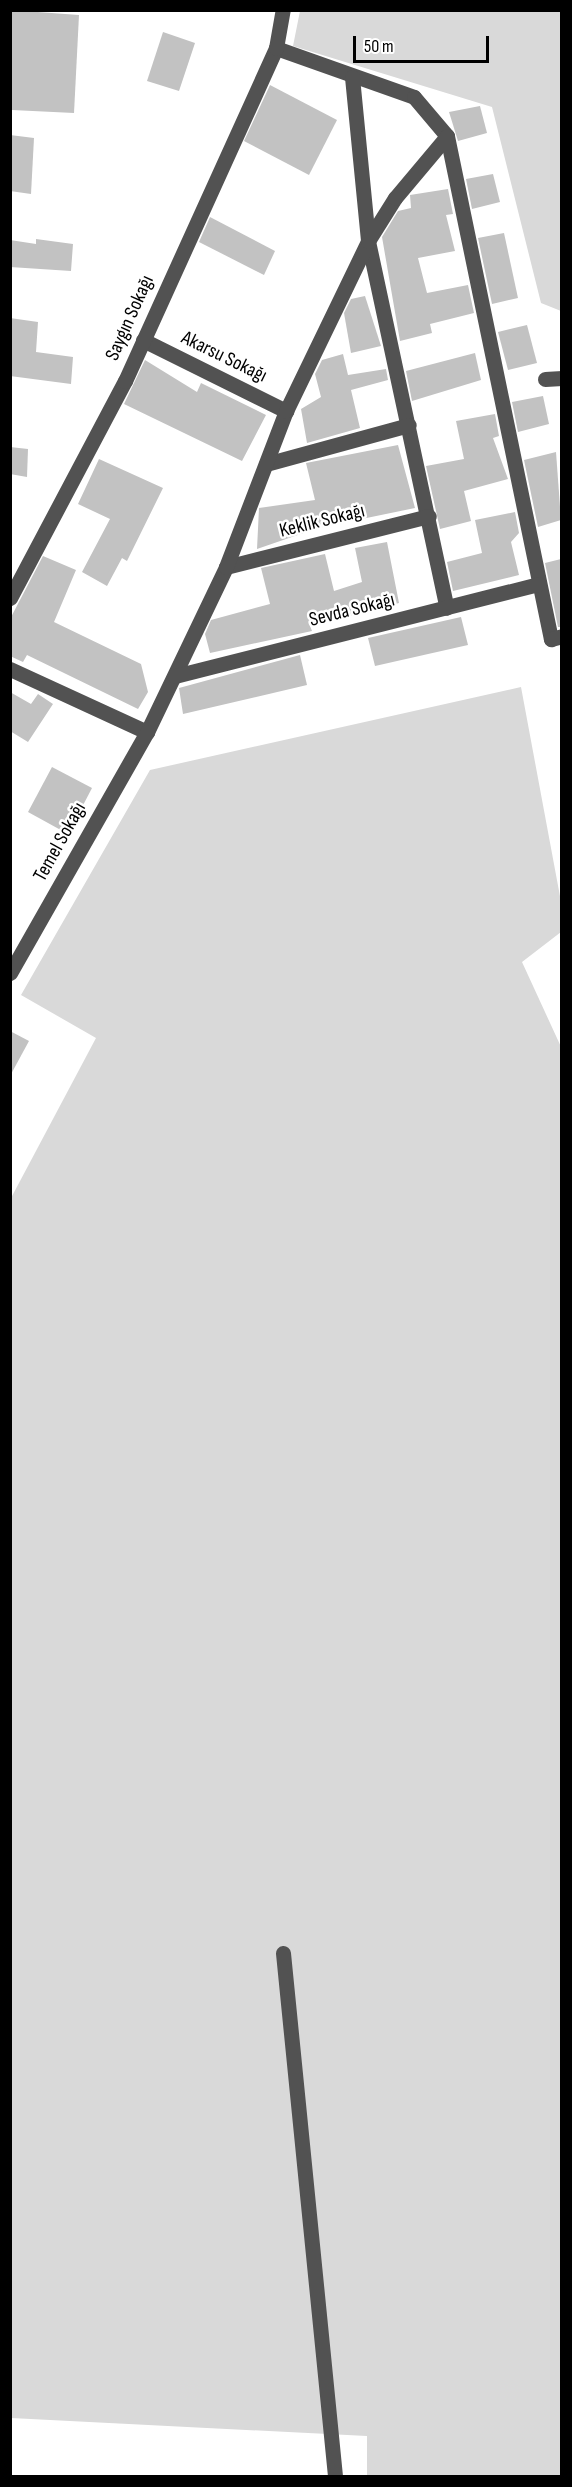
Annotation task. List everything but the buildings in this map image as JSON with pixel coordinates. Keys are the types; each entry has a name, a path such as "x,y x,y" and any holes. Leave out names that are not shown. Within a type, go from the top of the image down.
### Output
{"street":[{"name":"Saygın Sokağı","path":"10,598 143,340 276,48 283,10"},
{"path":"276,48 414,98 447,136 551,639 561,636"},
{"path":"352,77 368,241 447,608"},
{"name":"Temel Sokağı","path":"10,973 147,732 175,676 226,567 286,411 368,241 395,198 447,136"},
{"name":"Akarsu Sokağı","path":"143,340 286,411"},
{"path":"545,378 561,378"},
{"path":"266,464 409,425"},
{"name":"Keklik Sokağı","path":"226,567 429,516"},
{"name":"Sevda Sokağı","path":"175,676 539,584"},
{"path":"10,669 147,732"},
{"path":"283,1953 335,2476"}],"shaded area":[{"path":"300,11 561,11 561,311 541,303 492,107 293,46"},
{"path":"521,687 562,907 561,932 522,962 562,1049 561,2476 367,2476 367,2436 11,2418 11,1198 96,1038 21,995 150,770"}]}
